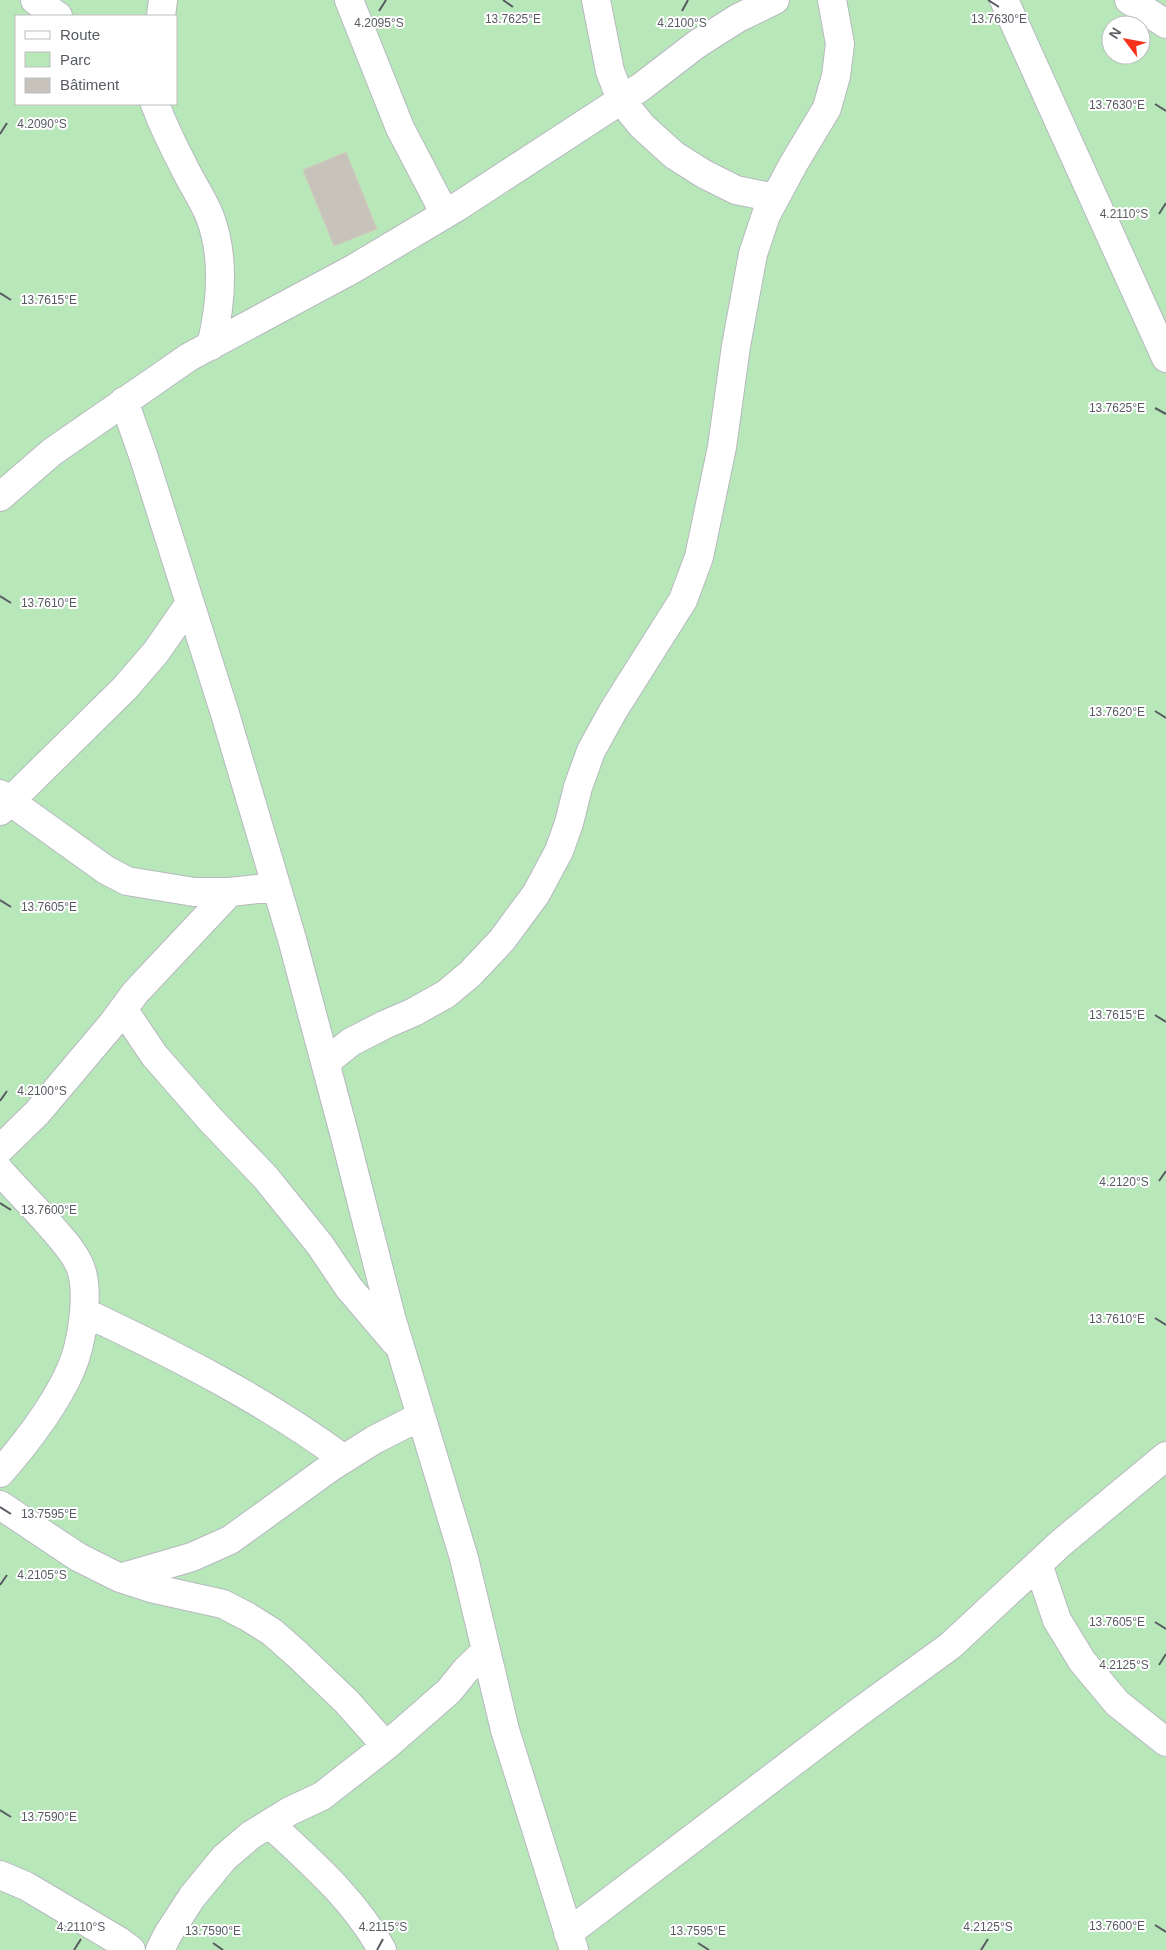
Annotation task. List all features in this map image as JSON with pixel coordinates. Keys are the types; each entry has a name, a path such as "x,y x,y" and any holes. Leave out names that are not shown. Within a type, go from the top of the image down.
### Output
{"street":[{"path":"34,0 56,15"},
{"path":"161,15 163,0"},
{"path":"349,0 400,128 445,214"},
{"path":"596,0 610,71 621,100 642,126 674,155 704,174 736,190 775,198"},
{"path":"0,497 52,452 189,357 353,269 445,214 621,100 705,39 738,18 775,0"},
{"path":"326,1062 351,1042 414,1012 446,994 470,974 502,940 536,894 559,851 591,751 613,711 683,600 699,557 722,446 736,346 753,254 766,214 827,108 836,76 840,44 832,0"},
{"path":"1004,0 1166,358"},
{"path":"1129,0 1166,24"},
{"path":"155,105 170,140 202,198 215,233 219,257 218,286 216,322 211,346"},
{"path":"124,401 190,603 276,888 326,1062 400,1349 464,1558 505,1730 571,1941 847,1721 950,1646 1038,1564 1166,1456"},
{"path":"190,603 156,652 125,688 3,802 119,878 145,885 194,892 230,892 276,888"},
{"path":"0,1149 37,1113 169,955 230,892"},
{"path":"123,1008 154,1055 209,1118 266,1178 320,1245 349,1288 400,1349"},
{"path":"0,1171 68,1245 79,1265 85,1286 84,1312 72,1367 37,1426 0,1473"},
{"path":"84,1312 198,1369 306,1430 344,1459"},
{"path":"120,1578 192,1556 230,1540 293,1493 344,1459 374,1440 421,1416"},
{"path":"0,1506 78,1557 120,1578 151,1588 223,1604 248,1616 272,1632 298,1655 347,1702 386,1746"},
{"path":"1038,1564 1057,1620 1082,1661 1117,1703 1166,1742"},
{"path":"160,1950 192,1897 224,1858 251,1835 290,1811 322,1796 386,1746 449,1691 466,1670 486,1651"},
{"path":"270,1824 319,1870 359,1913 382,1950"},
{"path":"0,1875 26,1886 132,1950"}],"green space":[{"path":"0,0 1166,0 1166,1950 0,1950"}],"building":[{"path":"346,152 377,229 334,246 303,170"}]}
